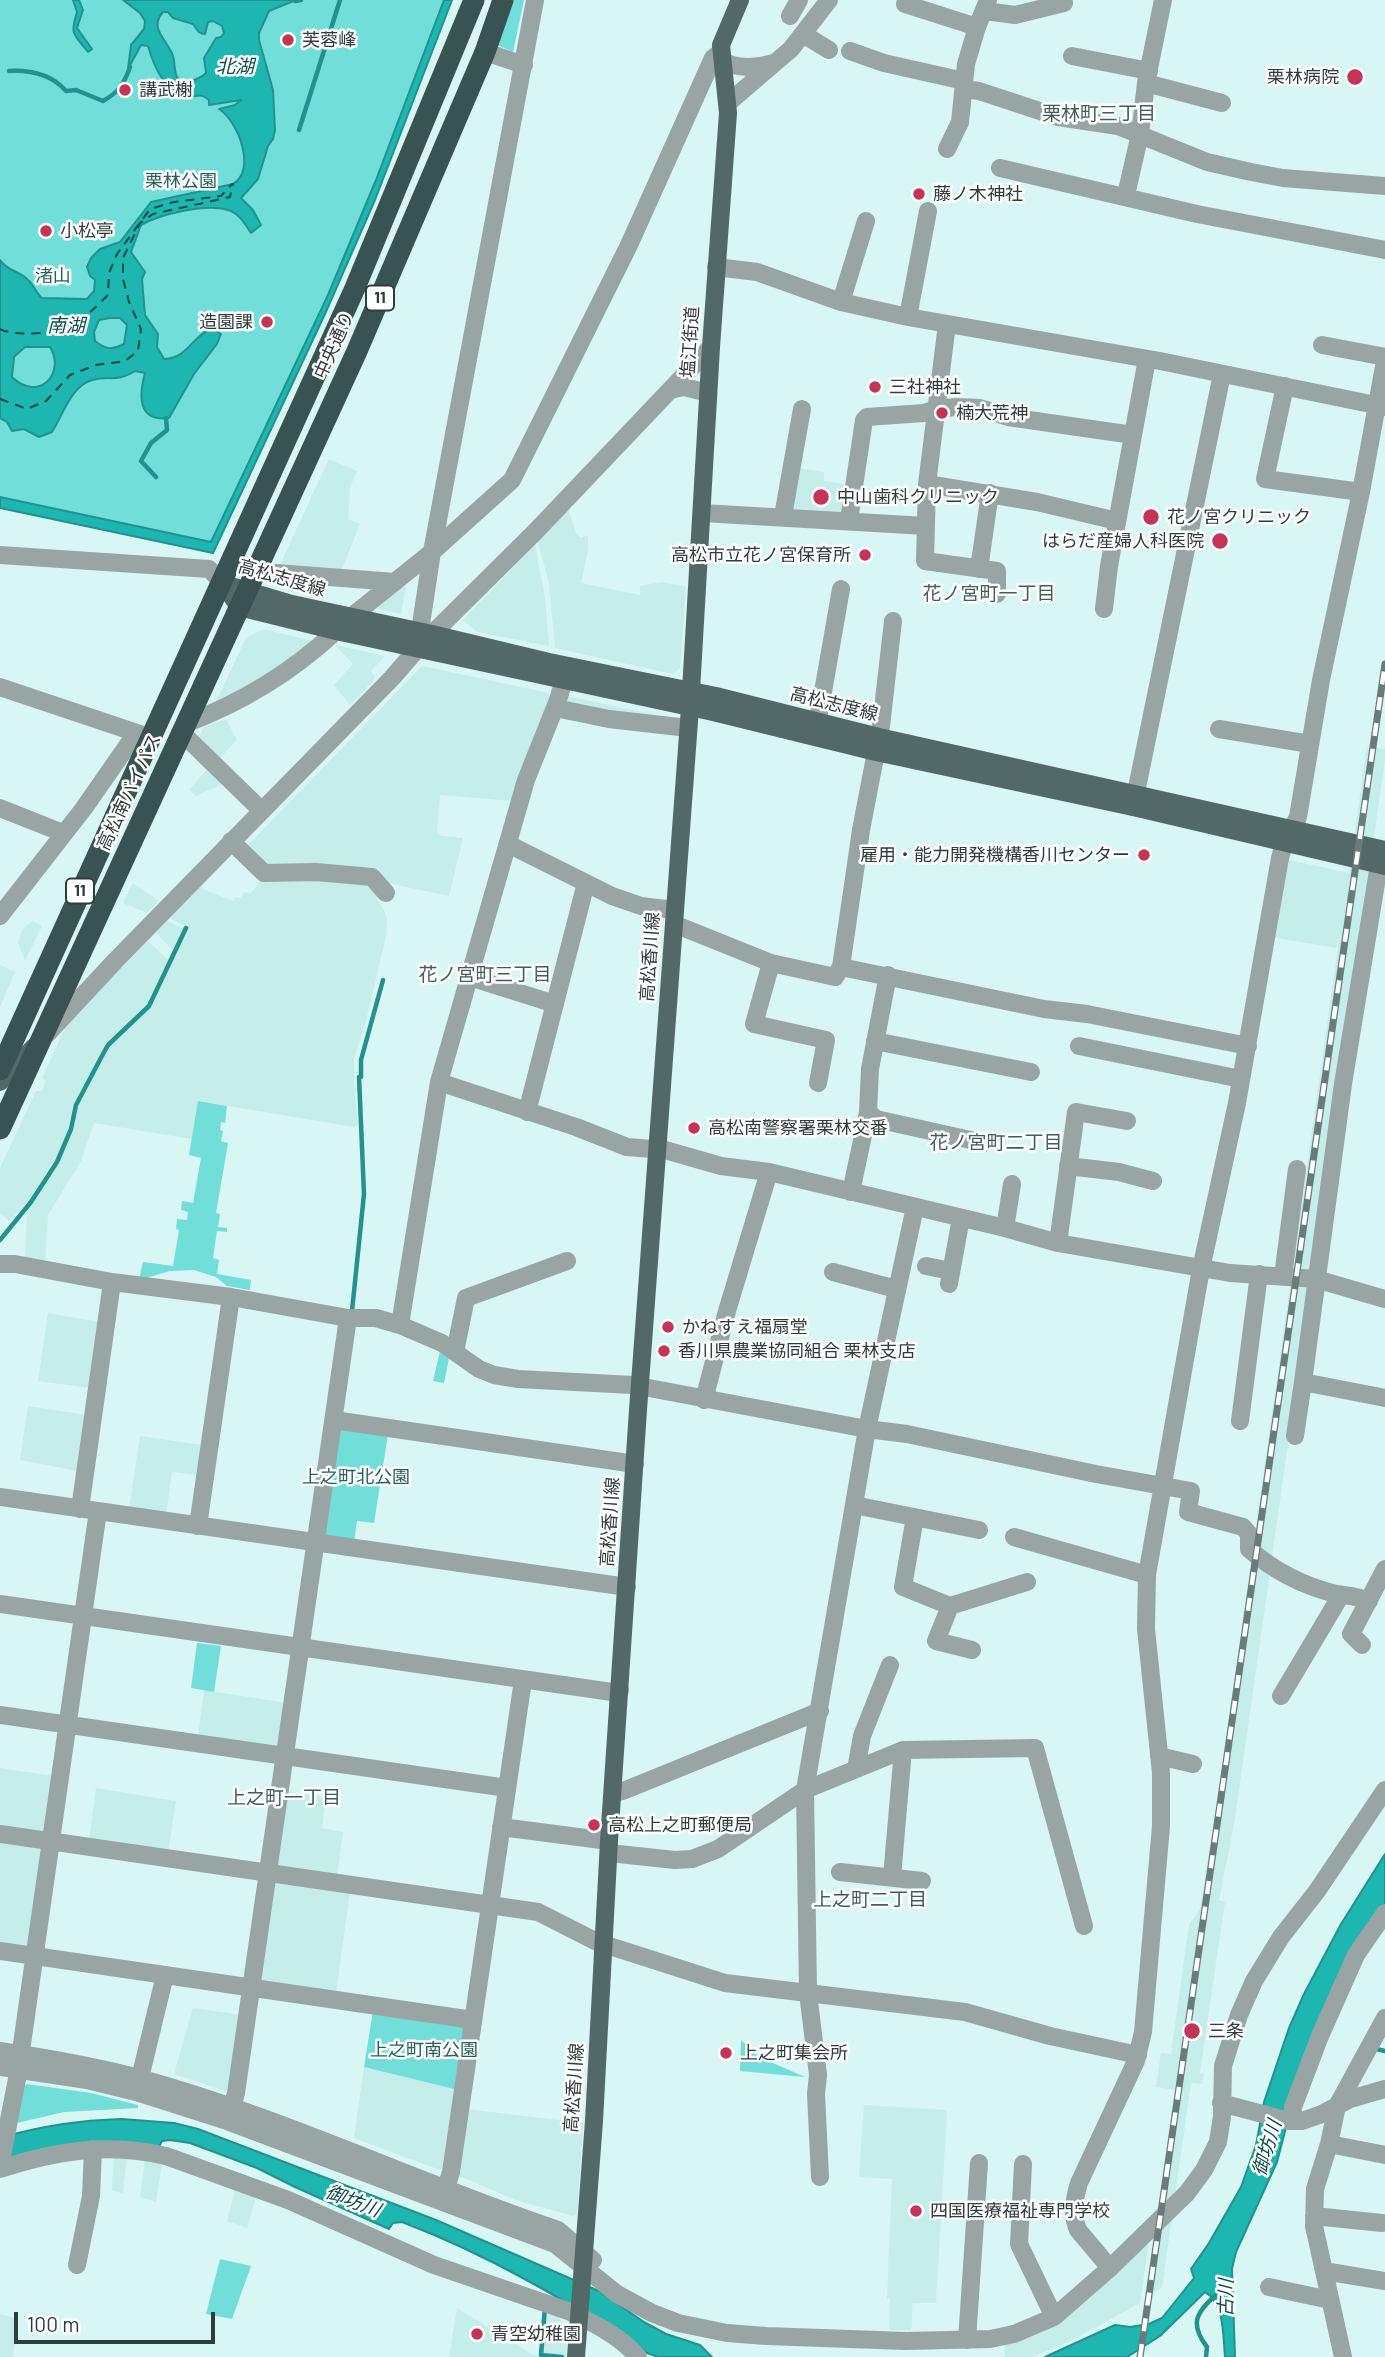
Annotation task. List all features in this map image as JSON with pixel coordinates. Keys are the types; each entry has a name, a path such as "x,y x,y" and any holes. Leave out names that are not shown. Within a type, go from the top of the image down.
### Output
{"highway":[{"name":"中央通り","path":"205,618 355,288 474,0"},
{"name":"中央通り","path":"230,626 362,340 485,52 503,0"},
{"name":"高松南バイパス","path":"0,1070 205,618"},
{"name":"高松南バイパス","path":"0,1129 230,626"}],"main road":[{"name":"塩江街道","path":"690,699 728,103 722,56 723,37 740,0"},
{"name":"高松志度線","path":"222,582 242,599 336,631 423,638"},
{"name":"高松志度線","path":"242,599 351,617 566,674 690,699 1383,860"},
{"name":"高松香川線","path":"576,2357 605,1945 626,1587 690,699"},
{"path":"0,1082 39,1042"}],"street":[{"path":"423,638 432,552 535,0"},
{"path":"728,103 775,63 803,34 829,0"},
{"path":"1126,195 1140,134 1147,77 1163,0"},
{"path":"905,4 1015,15 1064,4"},
{"path":"947,149 960,122 966,64 984,13"},
{"path":"803,34 829,50"},
{"path":"850,51 964,85 1036,111 1118,126 1207,162 1283,178 1385,186"},
{"path":"485,52 524,65"},
{"path":"351,617 432,552 512,480 624,256 713,58 722,56 730,65 760,67 775,63"},
{"path":"1072,56 1147,77 1222,103"},
{"path":"1000,168 1126,195 1197,214 1385,250"},
{"path":"908,317 928,212"},
{"path":"841,302 866,221"},
{"path":"716,267 757,272 841,302 908,317 1147,359 1380,406"},
{"path":"947,324 927,484 925,561 997,571 997,594"},
{"path":"1110,2268 1079,2230 1073,2205 1079,2183 1138,2055 1143,2032 1161,1826 1159,1756 1146,1629 1147,1575 1201,1269 1248,1046 1288,836 1298,817 1321,680 1380,406 1385,359 1322,345"},
{"path":"39,1042 392,678 423,638 534,532 711,347"},
{"path":"1104,609 1147,359"},
{"path":"1134,801 1222,374"},
{"path":"1284,386 1265,479 1361,492"},
{"path":"670,390 684,387 708,393"},
{"path":"849,520 864,420 867,417 924,414 936,409 980,408 1008,417 1133,435"},
{"path":"783,516 802,409"},
{"path":"927,484 990,493 1118,521"},
{"path":"979,569 990,493"},
{"path":"702,513 926,526"},
{"path":"0,555 209,569 222,582"},
{"path":"276,573 395,582"},
{"path":"814,729 841,589"},
{"path":"508,844 612,897 674,917 771,963 835,977 842,967 861,831 877,744 893,621"},
{"path":"262,811 183,729 261,688 336,631"},
{"path":"400,1325 439,1082 526,780 566,674"},
{"path":"0,687 149,737"},
{"path":"555,708 610,719 688,728"},
{"path":"1219,729 1310,744"},
{"path":"0,916 130,742 149,737"},
{"path":"0,808 63,833"},
{"path":"232,841 264,873 316,872 373,877 386,893"},
{"path":"1295,1436 1343,1084 1383,860"},
{"path":"527,1112 586,883"},
{"path":"771,963 754,1024 826,1040 818,1083"},
{"path":"842,967 1044,1009 1087,1014 1248,1046"},
{"path":"851,1192 868,1112 870,1069 888,975"},
{"path":"469,977 555,1004"},
{"path":"875,1041 1031,1072"},
{"path":"1079,1046 1241,1079"},
{"path":"439,1082 576,1127 627,1147 658,1149 721,1166 769,1172 1058,1243 1201,1269 1316,1279 1385,1299"},
{"path":"868,1112 876,1119 984,1143"},
{"path":"1058,1243 1076,1112 1127,1121"},
{"path":"1068,1166 1119,1172 1153,1181"},
{"path":"1283,1276 1297,1169"},
{"path":"704,1400 727,1311 769,1172"},
{"path":"1005,1228 1012,1184"},
{"path":"820,2177 816,2094 818,2075 808,1993 806,1790 867,1429 915,1207"},
{"path":"926,1266 950,1278 961,1218"},
{"path":"455,1352 466,1298 484,1298 547,1261 567,1261"},
{"path":"0,1264 15,1264 112,1282 231,1297 348,1318 376,1318 442,1343 479,1369 494,1375 641,1387 907,1434 1191,1491 1188,1512 1244,1527 1249,1534 1250,1549 1272,1567 1297,1581 1368,1601"},
{"path":"833,1272 896,1289"},
{"path":"1240,1421 1259,1274"},
{"path":"112,1282 89,1510 83,1616 34,1956 12,2063 8,2132 1,2166 65,2151 145,2151 245,2183 434,2265 579,2314 628,2345 638,2357"},
{"path":"198,1525 231,1297"},
{"path":"232,2108 252,1987 348,1318"},
{"path":"1303,1382 1385,1398"},
{"path":"334,1420 635,1464"},
{"path":"0,1497 626,1587"},
{"path":"854,1505 979,1530"},
{"path":"915,1517 903,1587 950,1606 1027,1582"},
{"path":"1014,1537 1147,1575"},
{"path":"1362,1645 1351,1634 1385,1569"},
{"path":"1281,1696 1340,1595"},
{"path":"0,1604 523,1680 612,1692 620,1690"},
{"path":"950,1606 936,1641 972,1650"},
{"path":"856,1769 862,1737 890,1665"},
{"path":"446,2188 451,2172 523,1680"},
{"path":"613,1793 820,1710"},
{"path":"0,1715 507,1788"},
{"path":"501,1827 675,1860 692,1859 718,1849 806,1790 902,1750 1034,1748 1083,1926"},
{"path":"892,1877 902,1750"},
{"path":"1159,1756 1193,1764"},
{"path":"0,2051 12,2063 136,2092 227,2120 555,2245 582,2265 598,2265 617,2294 652,2313 678,2323 727,2333 869,2340 990,2339 1014,2334 1054,2316 1168,2213 1204,2170 1218,2142 1222,2116 1223,2066 1239,2015 1254,1981 1281,1937 1317,1891 1385,1790"},
{"path":"0,1834 538,1912 605,1945 724,1983 965,2012 1050,2036 1138,2055"},
{"path":"840,1872 922,1881"},
{"path":"1290,2121 1315,2048 1356,1955 1385,1913"},
{"path":"0,1951 473,2020"},
{"path":"141,2078 165,1975"},
{"path":"1343,2357 1317,2243 1315,2189 1337,2106 1385,2018"},
{"path":"12,2063 141,2078 232,2108 558,2230 582,2265"},
{"path":"1221,2103 1290,2121 1311,2119 1350,2099 1385,2089"},
{"path":"1329,2144 1385,2155"},
{"path":"77,2265 91,2196 93,2149"},
{"path":"967,2340 979,2164"},
{"path":"1023,2164 1020,2244 1054,2316"},
{"path":"1314,2216 1382,2223"},
{"path":"1324,2271 1385,2281"},
{"path":"1269,2287 1330,2300"}],"shaded area":[{"path":"329,459 357,471 350,487 348,519 360,524 340,574 278,569"},
{"name":"中山歯科クリニック","path":"797,468 824,472 824,481 852,485 847,515 794,513 790,509"},
{"path":"568,509 576,533 581,538 588,535 581,583 640,595 640,586 662,582 686,587 680,668 673,674 555,648 549,583 538,542"},
{"path":"535,545 545,598 549,646 477,632 463,620"},
{"path":"403,584 406,587 401,614 378,609 380,601"},
{"path":"264,629 313,641 258,685 213,708 246,638"},
{"path":"335,645 385,656 371,671 375,677 372,682 350,705 334,685 353,664"},
{"path":"422,666 549,693 551,700 513,801 440,795 437,833 441,836 463,838 449,896 388,883 268,868 248,845"},
{"path":"567,696 670,718 563,707"},
{"path":"226,719 237,740 216,762 196,744 204,727"},
{"path":"1367,747 1385,749 1385,759 1234,1825 1219,1900 1225,1902 1200,2073 1204,2074 1202,2084 1191,2083 1162,2287 1153,2294 1153,2300 1144,2303 1175,2090 1156,2087 1161,2053 1171,2054 1189,1925 1200,1909 1214,1822 1341,927 1337,948 1271,937 1285,859 1349,873"},
{"path":"210,766 227,782 196,796 189,790"},
{"path":"262,879 369,882 378,894 377,900 387,919 386,936 354,1059 358,1124 354,1127 199,1101 192,1139 94,1123 81,1161 48,1215 45,1262 25,1258 25,1211 63,1152 77,1105 108,1047 150,1007 183,937 187,927 170,918 201,886 233,901 236,897 241,898 244,892 250,894"},
{"path":"133,883 158,901 147,913 123,903"},
{"path":"32,921 42,926 25,961 18,943 22,930"},
{"path":"167,921 183,929 173,950 156,933"},
{"path":"148,941 168,960 147,1004 106,1043 74,1104 60,1151 29,1200 9,1221 0,1213 0,1168 36,1091 42,1091 46,1081 42,1078 68,1022"},
{"path":"0,965 15,972 0,1007"},
{"path":"48,1313 99,1322 90,1388 38,1381"},
{"path":"28,1406 86,1415 78,1471 20,1460"},
{"path":"140,1436 202,1445 198,1475 172,1472 166,1515 129,1509"},
{"path":"204,1690 287,1703 281,1744 275,1748 198,1737"},
{"path":"0,1768 53,1776 45,1831 40,1834 0,1829"},
{"path":"96,1788 176,1801 168,1853 89,1841"},
{"path":"285,1791 326,1797 322,1828 343,1832 337,1877 279,1870 275,1864"},
{"path":"0,1841 38,1846 42,1851 28,1944 23,1948 0,1945"},
{"path":"278,1881 350,1891 336,1993 262,1983 259,1977 271,1886"},
{"path":"193,2008 242,2015 233,2086 225,2091 174,2074"},
{"path":"364,2067 458,2090 447,2166 440,2170 354,2138"},
{"name":"四国医療福祉専門学校","path":"864,2105 947,2110 936,2303 913,2303 911,2330 889,2330 890,2299 887,2298 892,2179 859,2177"},
{"path":"466,2109 583,2123 577,2213 573,2216 516,2200 457,2175"},
{"path":"114,2155 127,2156 123,2193 112,2191"},
{"path":"145,2158 162,2163 156,2202 140,2197"},
{"path":"236,2186 257,2193 247,2228 227,2221"},
{"path":"1149,2241 1140,2303 1069,2342 1032,2357 1005,2357 1004,2341"},
{"name":"青空幼稚園","path":"457,2308 533,2355 554,2357 449,2357"},
{"path":"546,2310 556,2314 569,2332 566,2357 542,2354"},
{"path":"0,2314 18,2319 13,2357 0,2357"}],"green space":[{"name":"栗林公園","path":"0,0 444,0 376,180 328,295 211,542 0,497"},
{"path":"513,0 524,0 513,52 497,45"},
{"path":"198,1101 227,1106 225,1123 221,1122 220,1130 223,1131 221,1141 228,1143 216,1213 220,1214 218,1227 227,1228 227,1232 217,1231 213,1258 219,1260 217,1274 251,1280 250,1290 227,1286 216,1277 194,1270 170,1271 139,1280 143,1262 173,1266 179,1230 176,1229 177,1219 187,1220 188,1212 181,1210 182,1201 193,1203 201,1158 189,1155"},
{"path":"441,1347 450,1353 444,1383 433,1381"},
{"name":"上之町北公園","path":"343,1427 388,1434 374,1523 357,1521 354,1542 327,1538 323,1533 337,1430"},
{"path":"197,1643 221,1646 214,1692 191,1688"},
{"name":"上之町南公園","path":"373,2011 462,2023 466,2028 458,2090 364,2067"},
{"path":"741,2040 759,2057 805,2077 740,2071"},
{"path":"27,2084 91,2093 138,2105 138,2108 64,2112 17,2123 22,2088"},
{"path":"220,2259 251,2266 232,2319 206,2314"}],"water":[{"path":"73,0 79,0 83,10 77,28 92,49 88,52 74,34 77,12"},
{"path":"123,0 296,0 269,11 259,33 273,90 275,130 258,179 241,198 253,210 261,225 251,233 232,211 208,208 160,217 141,225 131,252 145,272 142,279 145,315 158,334 157,347 164,359 178,355 212,328 221,334 169,418 151,416 146,411 142,398 145,373 135,371 123,377 92,380 78,388 52,432 39,437 24,429 12,431 7,422 0,418 0,260 25,277 42,298 87,299 94,291 95,280 90,276 87,267 91,258 100,249 120,242 151,202 233,184 244,168 238,134 219,109 235,105 241,100 209,105 209,100 204,97 190,98 173,90 162,78 148,46 141,45 128,69 131,45 144,29 145,21 140,13","holes":["163,12 193,24 203,34 208,22 213,21 222,26 224,33 216,38 204,58 206,73 200,77 191,81 179,80 177,77 171,50 158,29 159,18","120,318 127,325 124,344 109,348 95,341 94,332 99,320","25,347 50,347 55,366 52,375 40,386 22,384 12,377 14,357"]},
{"path":"444,0 452,0 375,200 325,314 213,553 0,508 0,497 211,542 328,295 376,180"},
{"path":"1385,1854 1385,1904 1365,1934 1294,2097 1277,2162 1236,2252 1232,2269 1235,2357 1225,2357 1220,2312 1212,2297 1205,2292 1160,2336 1127,2357 1045,2357 1115,2325 1130,2327 1149,2324 1162,2318 1194,2278 1191,2269 1241,2187 1256,2145 1264,2102 1289,2028 1304,1994 1341,1924"},
{"name":"御坊川","path":"122,2119 174,2123 198,2129 436,2220 599,2291 666,2334 700,2345 712,2357 658,2357 647,2353 558,2298 466,2249 402,2222 393,2223 389,2229 257,2168 190,2143 170,2140 162,2141 159,2147 0,2163 0,2138 60,2124"}],"waterway":[{"path":"295,1 301,0"},
{"path":"299,130 340,0"},
{"path":"9,71 41,75 66,91 76,90 103,101 120,87 130,67"},
{"path":"156,477 141,461 151,443 167,430 166,418"},
{"path":"0,1240 31,1202 57,1162 71,1129 76,1105 103,1054 108,1045 149,1006 186,928"},
{"path":"352,1311 364,1194 359,1077 361,1060 383,980"},
{"path":"1372,2048 1385,2051"},
{"name":"古川","path":"1206,2357 1207,2347 1198,2332 1197,2320 1203,2308 1216,2295"},
{"path":"545,2307 541,2355 562,2357"}],"ferry route":[{"path":"0,399 27,409 46,401 70,375 96,365 125,361 138,351 141,329 129,302 123,279 123,258 140,223 153,214 230,197 233,183"},
{"path":"0,329 13,333 41,333 59,331 77,322 108,295 109,273 117,254 150,209 174,202 221,196 232,184"}],"railway":[{"path":"1140,2357 1385,664"}],"place":[{"name":"芙蓉峰","path":"288,40"},
{"name":"栗林病院","path":"1355,77"},
{"name":"講武榭","path":"125,90"},
{"name":"藤ノ木神社","path":"919,194"},
{"name":"小松亭","path":"46,231"},
{"name":"造園課","path":"267,322"},
{"name":"三社神社","path":"875,387"},
{"name":"楠大荒神","path":"942,413"},
{"name":"中山歯科クリニック","path":"821,497"},
{"name":"花ノ宮クリニック","path":"1151,517"},
{"name":"はらだ産婦人科医院","path":"1220,541"},
{"name":"高松市立花ノ宮保育所","path":"865,555"},
{"name":"雇用・能力開発機構香川センター","path":"1144,855"},
{"name":"高松南警察署栗林交番","path":"694,1128"},
{"name":"かねすえ福扇堂","path":"668,1327"},
{"name":"香川県農業協同組合 栗林支店","path":"664,1351"},
{"name":"高松上之町郵便局","path":"594,1825"},
{"name":"三条","path":"1192,2031"},
{"name":"上之町集会所","path":"726,2053"},
{"name":"四国医療福祉専門学校","path":"916,2211"},
{"name":"青空幼稚園","path":"477,2334"}],"district":[{"name":"栗林町三丁目","path":"1099,114"},
{"name":"花ノ宮町一丁目","path":"989,594"},
{"name":"花ノ宮町三丁目","path":"485,975"},
{"name":"花ノ宮町二丁目","path":"996,1143"},
{"name":"上之町一丁目","path":"284,1798"},
{"name":"上之町二丁目","path":"870,1900"}],"water label":[{"name":"北湖","path":"235,67"},
{"name":"南湖","path":"66,326"}],"park label":[{"name":"渚山","path":"53,276"}]}
